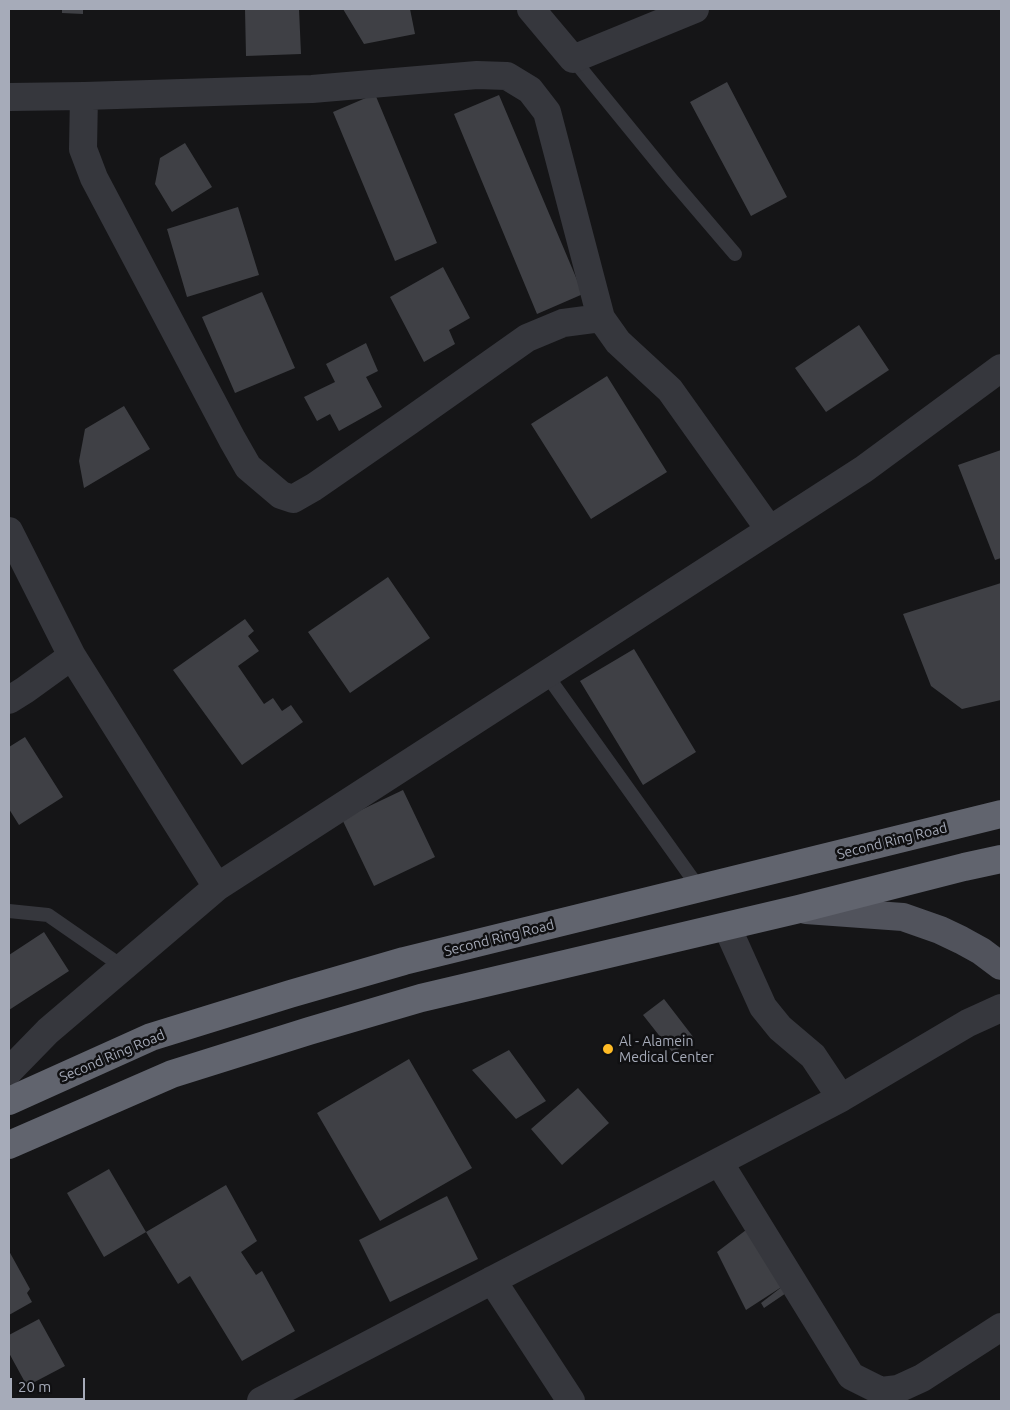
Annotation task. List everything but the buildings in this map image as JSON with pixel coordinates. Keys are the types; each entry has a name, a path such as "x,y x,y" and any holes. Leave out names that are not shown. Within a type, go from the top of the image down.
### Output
{"highway":[{"name":"Second Ring Road","path":"9,1101 151,1037 290,994 404,962 1001,814"},
{"path":"9,1145 172,1074 421,998 799,910 1001,859"}],"main road":[{"path":"799,910 903,917 940,930 961,940 982,951 1001,966"}],"street":[{"path":"531,9 573,59 695,9"},
{"path":"9,97 312,90 478,75 508,76 530,90 547,112 601,318 618,342 670,390 769,530"},
{"path":"84,96 83,149 94,178 248,467 280,495 293,498 314,487 527,338 563,324 601,318"},
{"path":"9,1071 48,1031 217,887 864,469 1001,368"},
{"path":"9,530 72,656 217,887"},
{"path":"9,700 72,656"},
{"path":"727,926 763,1007 780,1028 814,1056 841,1098"},
{"path":"262,1401 841,1098 968,1024 1001,1008"},
{"path":"719,1162 851,1376 881,1391 898,1389 922,1378 1001,1327"},
{"path":"492,1280 571,1401"}],"lane":[{"path":"573,59 671,179 736,254"},
{"path":"546,674 699,888"},
{"path":"9,911 48,915 122,967"}],"place":[{"name":"Al - Alamein Medical Center","path":"608,1049"}]}
